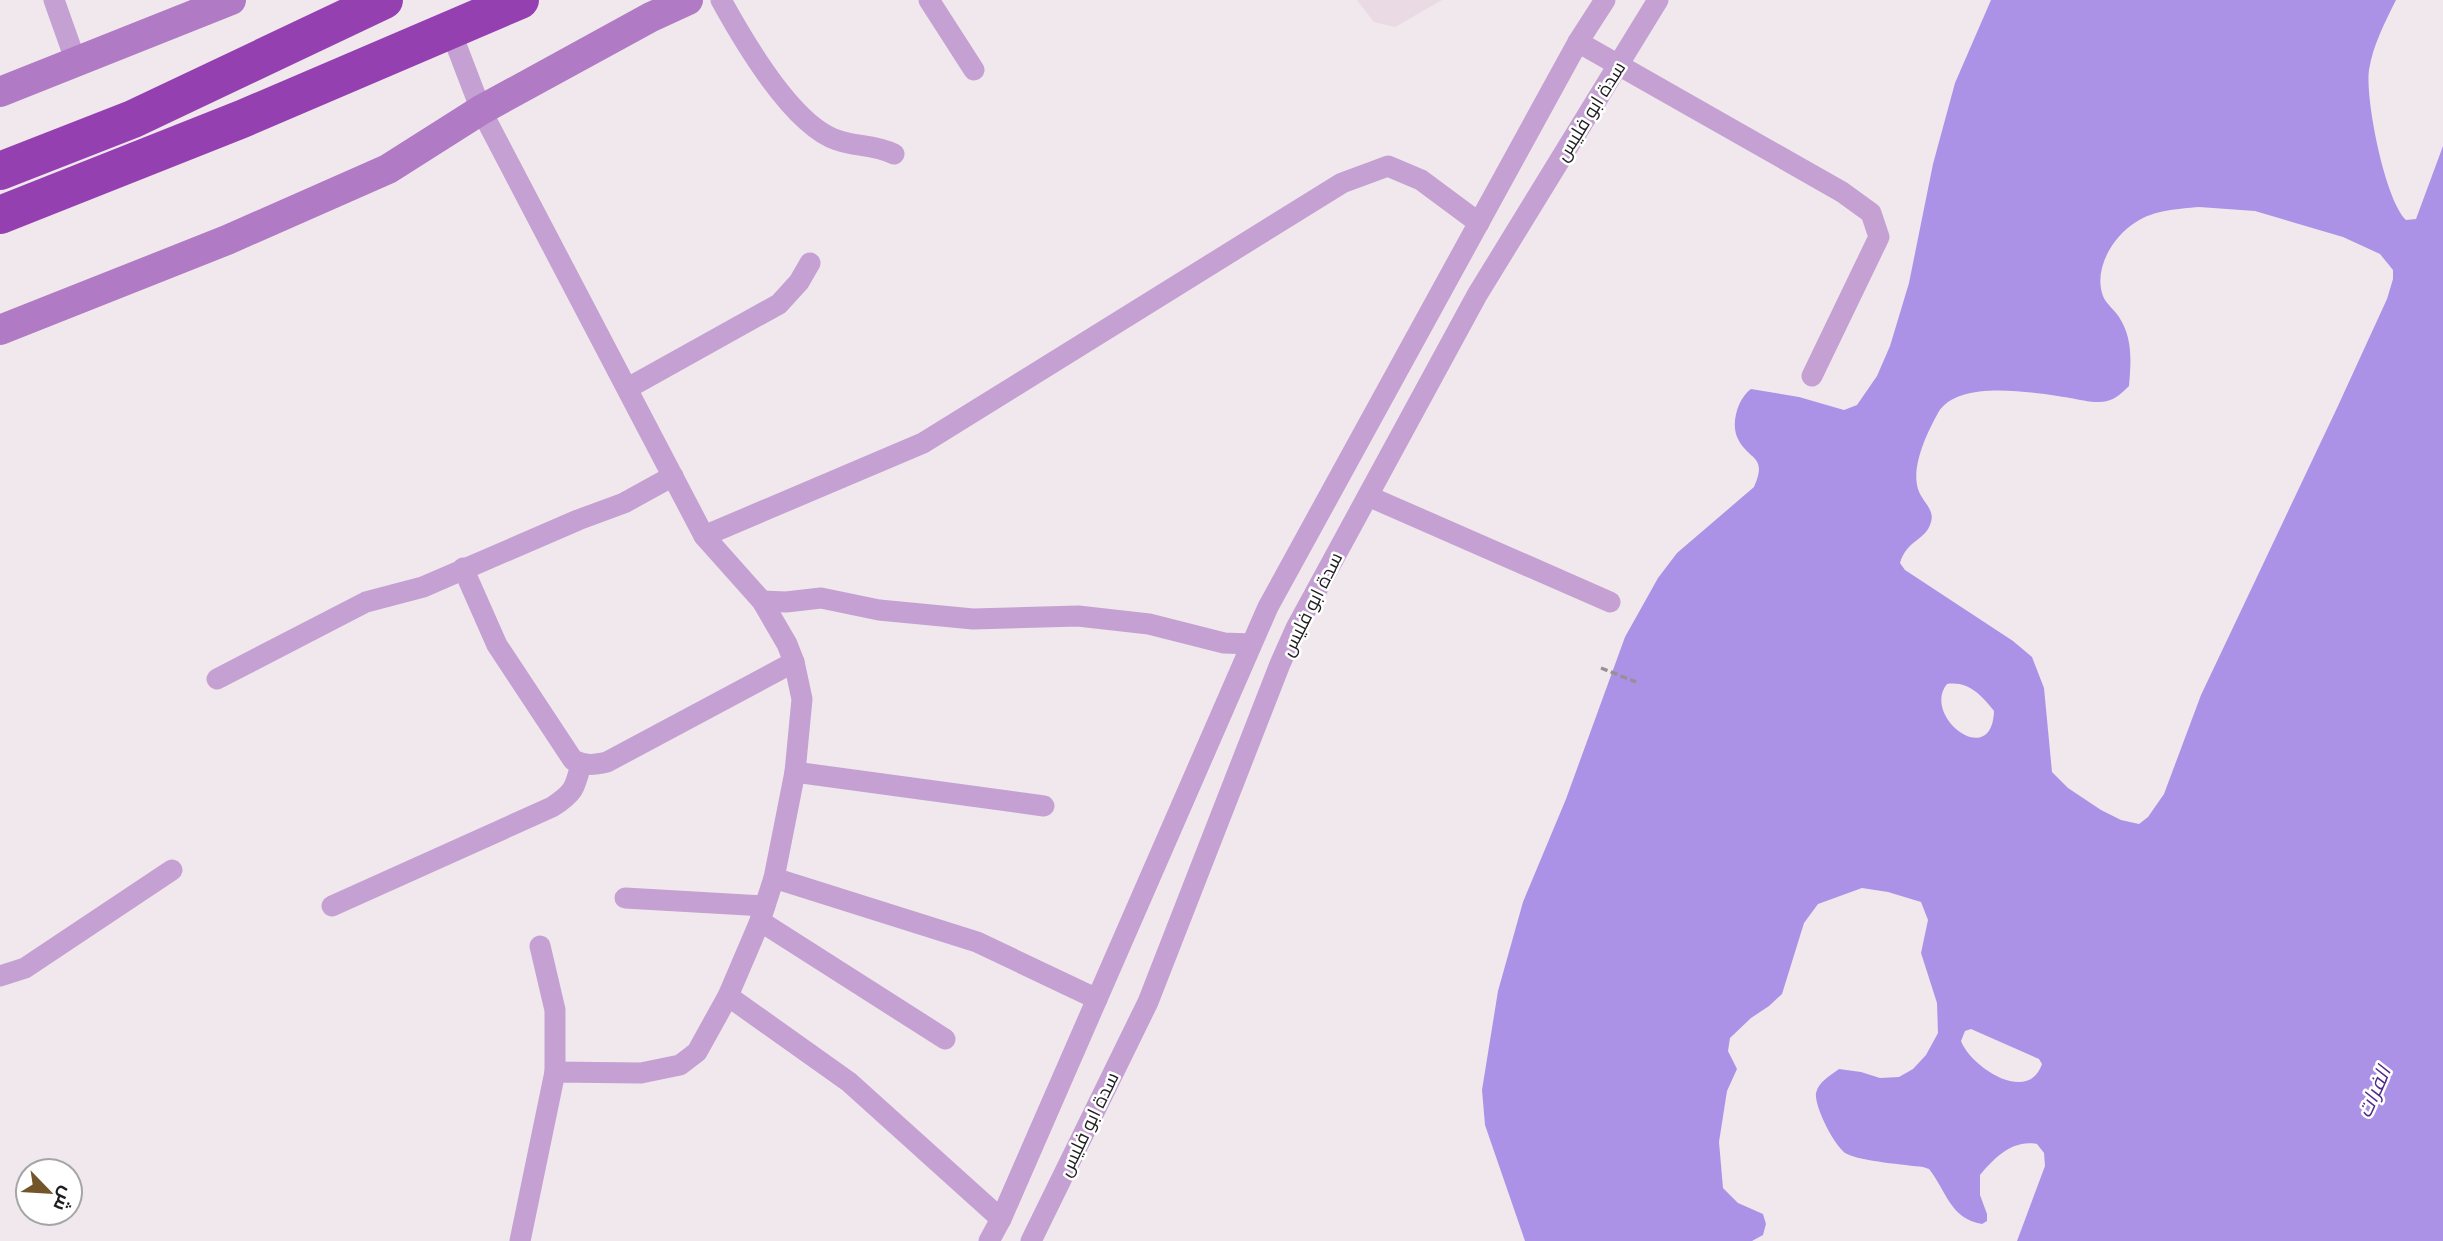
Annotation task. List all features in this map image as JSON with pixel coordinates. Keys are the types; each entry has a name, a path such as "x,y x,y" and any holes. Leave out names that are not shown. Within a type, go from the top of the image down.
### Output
{"highway":[{"path":"0,171 133,119 383,0"},
{"path":"0,215 243,119 520,0"}],"main road":[{"path":"0,92 231,0"},
{"path":"0,330 227,240 387,169 481,110 651,17 688,0"}],"street":[{"path":"54,0 76,62"},
{"path":"721,0 749,50 781,93 810,123 836,140 879,146 894,154"},
{"path":"929,0 974,70"},
{"name":"سدة ابو فليس","path":"989,1241 1001,1219 1268,607 1578,42 1605,0"},
{"name":"سدة ابو فليس","path":"1031,1241 1148,1002 1285,652 1477,295 1658,0"},
{"path":"450,29 481,110 704,536 762,601 794,662 802,699 795,772 774,878 728,996 697,1052 680,1065 641,1073 555,1072"},
{"path":"1578,42 1842,192 1871,213 1879,237 1812,376"},
{"path":"704,536 923,443 1342,183 1388,166 1421,180 1479,223"},
{"path":"628,388 779,304 799,282 810,263"},
{"path":"217,679 366,602 423,587 463,568 624,503 673,476"},
{"path":"1368,496 1610,602"},
{"path":"463,568 497,645 573,760 580,764 593,766 607,762 794,662"},
{"path":"762,601 786,602 821,598 879,610 973,619 1079,616 1149,624 1224,643 1251,644"},
{"path":"332,906 552,807 569,796 576,786 580,764"},
{"path":"795,772 1044,806"},
{"path":"0,976 25,968 172,870"},
{"path":"774,878 977,942 1097,999"},
{"path":"625,898 762,913 945,1039"},
{"path":"520,1241 555,1072 555,1010 540,946"},
{"path":"728,996 849,1082 1001,1219"}],"path":[{"path":"1601,668 1636,682"}],"shaded area":[{"path":"1357,0 1442,0 1395,27 1374,22"}],"water":[{"name":"الفرات","path":"1991,0 2396,0 2373,52 2369,84 2373,125 2384,171 2398,209 2406,220 2416,219 2443,146 2443,1241 2017,1241 2045,1166 2044,1153 2037,1144 2012,1147 1991,1162 1980,1175 1980,1195 1987,1214 1987,1221 1982,1224 1971,1221 1956,1210 1929,1169 1873,1161 1847,1154 1831,1135 1822,1116 1816,1099 1820,1085 1839,1069 1880,1078 1899,1077 1913,1069 1926,1055 1938,1033 1937,1003 1921,953 1928,920 1921,902 1888,892 1862,888 1818,904 1804,923 1782,994 1730,1038 1728,1051 1737,1069 1727,1091 1719,1142 1723,1188 1738,1203 1763,1214 1766,1224 1763,1235 1752,1241 1525,1241 1485,1125 1482,1090 1498,991 1523,902 1566,799 1625,637 1658,578 1677,553 1754,487 1758,477 1758,464 1742,446 1735,426 1742,398 1751,389 1799,397 1844,410 1857,405 1877,376 1890,346 1909,283 1933,164 1955,83","holes":["2199,207 2255,211 2343,237 2380,254 2393,270 2393,279 2387,299 2337,408 2201,695 2164,794 2148,817 2139,824 2121,820 2101,810 2068,788 2052,772 2044,688 2032,657 2013,641 1905,570 1900,563 1907,549 1925,533 1931,522 1930,509 1922,498 1916,480 1918,460 1938,413 1948,402 1962,395 1999,390 2099,402 2119,395 2129,386 2130,350 2124,325 2103,296 2101,275 2107,254 2120,236 2143,218 2166,211","1947,684 1968,687 1994,711 1990,728 1982,737 1971,737 1960,732 1943,710 1941,697","1971,1029 2039,1059 2042,1064 2035,1076 2025,1081 2013,1082 2000,1078 1987,1071 1967,1051 1961,1041 1965,1031"]}]}
